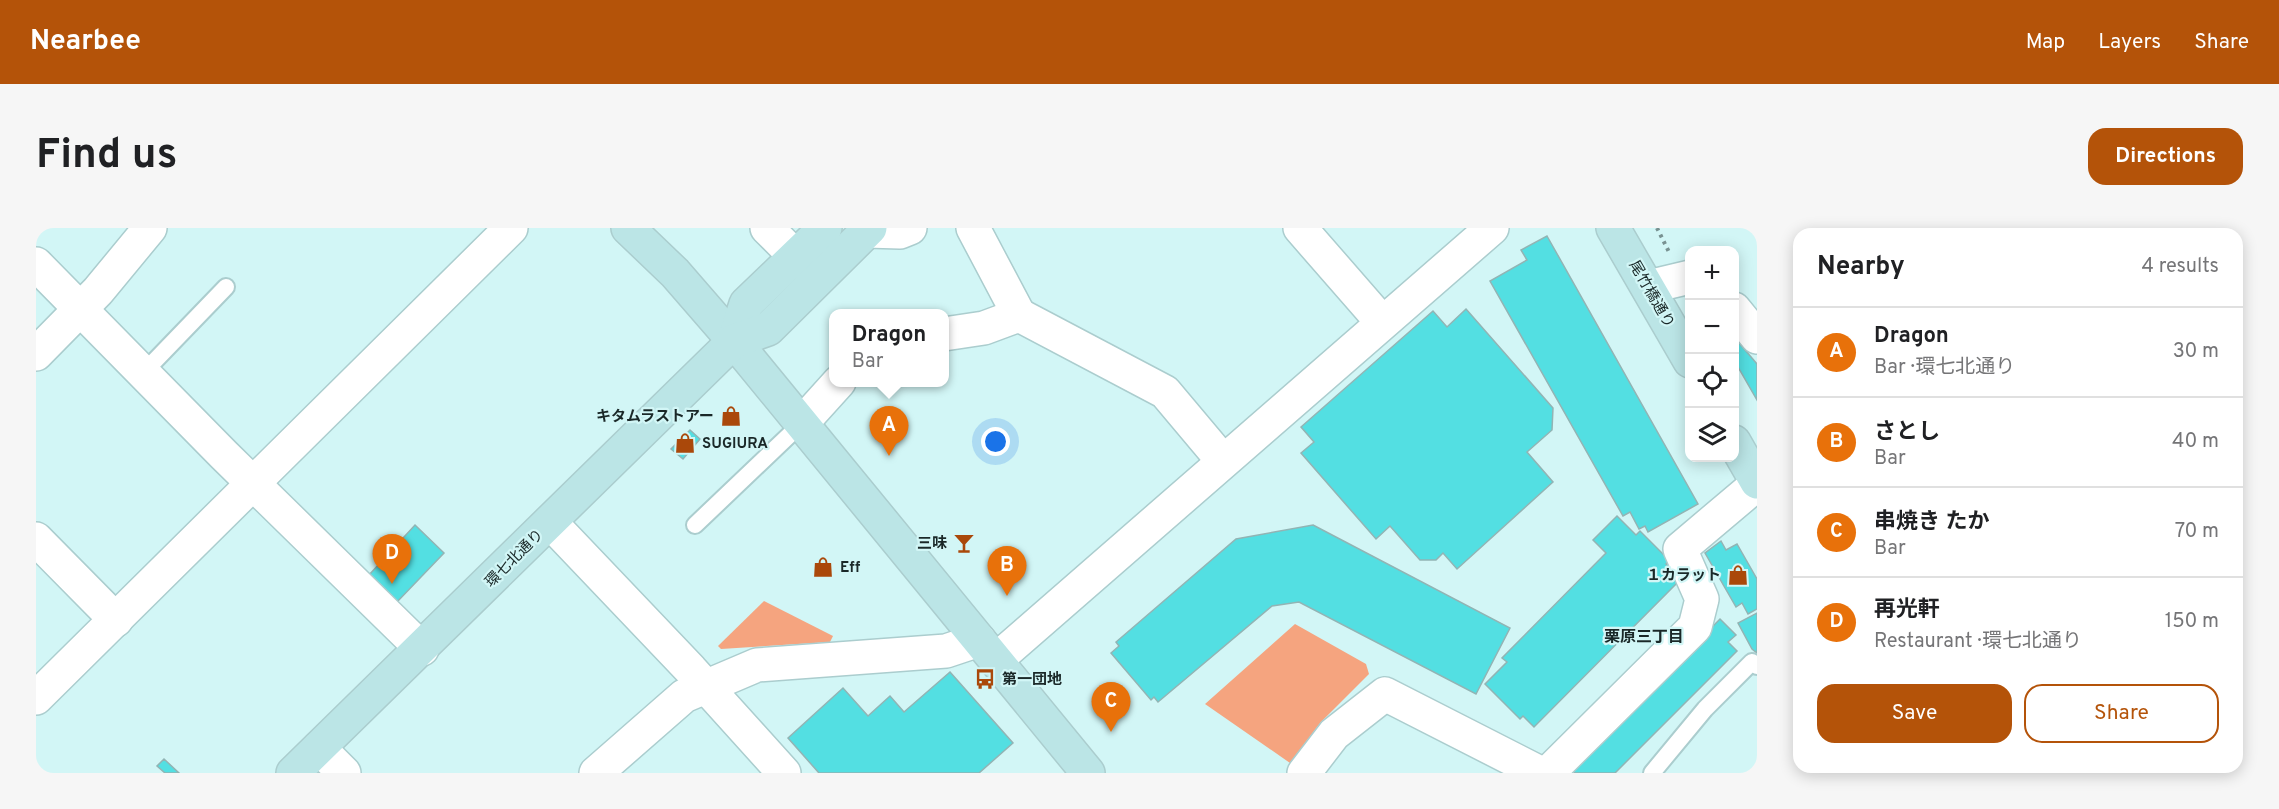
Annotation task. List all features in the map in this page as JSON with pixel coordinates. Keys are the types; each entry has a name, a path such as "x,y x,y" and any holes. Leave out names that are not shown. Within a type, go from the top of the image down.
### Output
{"street":[{"path":"36,354 81,309 150,228"},
{"path":"39,690 116,620 510,228"},
{"path":"628,228 675,273 734,341 1088,773"},
{"name":"環七北通り","path":"734,341 746,304 787,243 825,228"},
{"path":"869,229 900,232 910,228"},
{"path":"973,228 1019,315 1165,392 1223,461"},
{"path":"1300,228 1382,322"},
{"path":"596,773 684,696 705,685 757,665 987,650 1223,461 1492,228"},
{"name":"尾竹橋通り","path":"1613,228 1685,354"},
{"name":"環七北通り","path":"293,773 734,341 768,329 869,229"},
{"path":"36,264 254,484 422,649"},
{"path":"1648,287 1680,267"},
{"path":"1739,306 1757,295"},
{"path":"1739,314 1757,337"},
{"path":"949,333 984,328 1019,315"},
{"path":"801,424 834,387"},
{"path":"1548,773 1695,627 1702,599 1680,549 1757,483 1739,451"},
{"path":"550,522 705,685 784,773"},
{"path":"36,539 116,620"},
{"path":"1304,773 1334,734 1385,694 1540,773"},
{"path":"319,748 344,773"}],"lane":[{"path":"144,372 226,287"},
{"path":"695,525 801,424"},
{"path":"1652,773 1705,709 1752,662 1757,666"}],"path":[{"path":"1657,228 1680,267"}],"shaded area":[{"path":"764,601 833,636 830,642 721,649 718,646"},
{"path":"1295,624 1366,664 1369,674 1321,722 1290,763 1205,704"}],"building":[{"path":"1547,236 1698,504 1648,532 1645,526 1639,529 1630,512 1623,516 1490,281 1527,260 1521,250"},
{"path":"1466,309 1553,408 1552,430 1527,452 1553,482 1457,569 1443,553 1436,560 1420,560 1390,526 1376,539 1301,453 1314,442 1301,427 1433,311 1447,327"},
{"path":"1739,343 1757,364 1757,400 1739,369"},
{"path":"690,430 700,439 683,459 671,449"},
{"path":"1617,516 1636,535 1640,531 1669,560 1666,564 1681,579 1534,727 1523,716 1520,719 1485,684 1507,662 1502,658 1606,553 1593,540"},
{"path":"415,525 444,553 397,602 369,575"},
{"path":"1313,525 1510,628 1476,694 1299,602 1272,606 1158,702 1154,697 1151,700 1111,653 1119,646 1116,642 1236,539"},
{"path":"1721,541 1726,550 1737,544 1757,579 1757,609 1748,614 1742,603 1736,607 1705,553"},
{"path":"1757,613 1757,653 1752,649 1738,623"},
{"path":"1720,619 1736,635 1728,642 1737,651 1615,773 1575,773 1571,769"},
{"path":"950,672 1013,743 979,773 819,773 788,738 843,688 868,716 890,696 904,712"},
{"path":"164,759 179,773 165,773 157,766"}],"place":[{"name":"キタムラストアー","path":"731,416"},
{"name":"SUGIURA","path":"685,443"},
{"name":"Dragon","path":"889,456"},
{"name":"三味","path":"964,543"},
{"name":"Eff","path":"823,567"},
{"name":"１カラット","path":"1738,575"},
{"name":"再光軒","path":"392,584"},
{"name":"さとし","path":"1007,596"},
{"name":"第一団地","path":"985,679"},
{"name":"串焼き たか","path":"1111,732"}],"district":[{"name":"栗原三丁目","path":"1644,636"}]}
